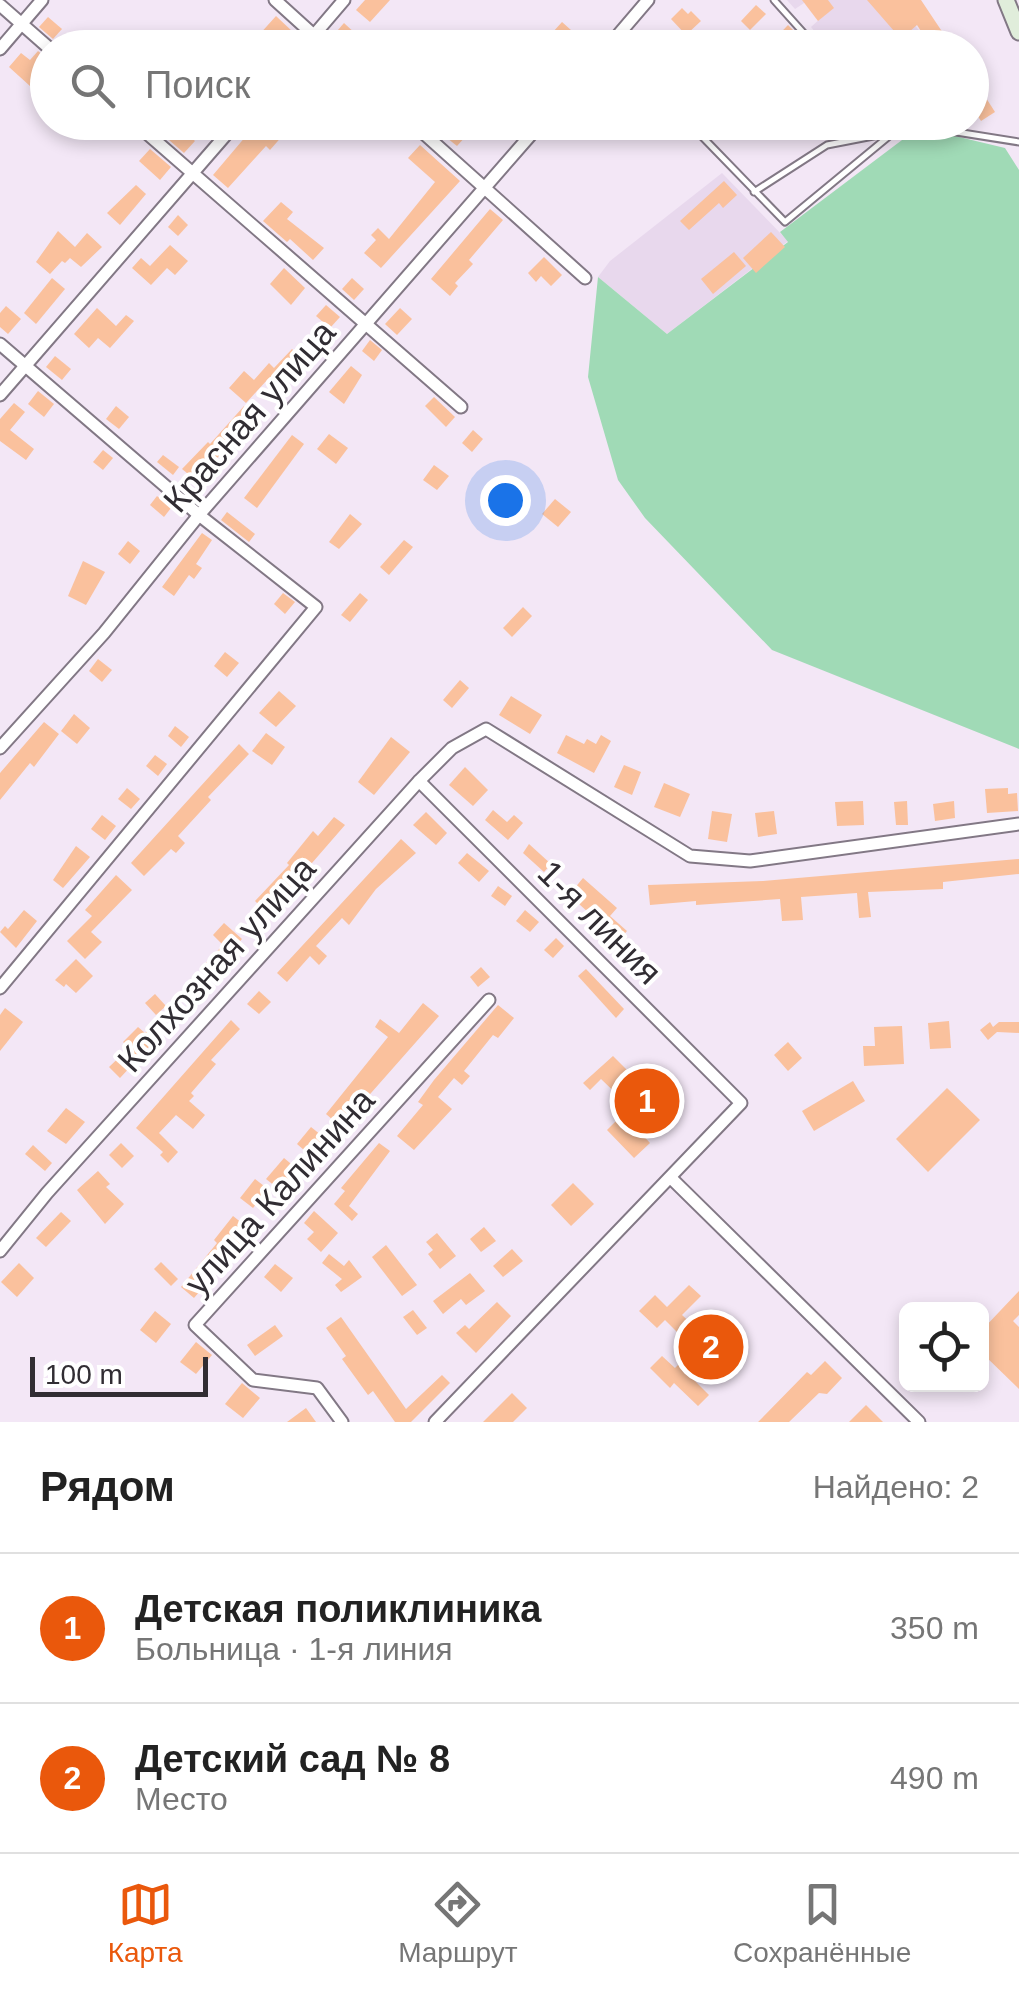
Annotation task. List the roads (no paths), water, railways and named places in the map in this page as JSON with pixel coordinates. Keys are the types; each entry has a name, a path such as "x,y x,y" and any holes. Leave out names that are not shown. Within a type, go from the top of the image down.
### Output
{"street":[{"path":"0,49 42,0"},
{"path":"276,0 309,30"},
{"path":"318,30 344,0"},
{"path":"625,30 648,0"},
{"path":"1006,0 1019,32"},
{"path":"0,4 30,31"},
{"path":"154,140 461,407"},
{"path":"0,395 221,140"},
{"path":"431,140 585,278"},
{"name":"Красная улица","path":"0,748 104,633 199,515 526,140"},
{"path":"0,344 199,515 316,608 0,988"},
{"name":"Колхозная улица","path":"0,1250 46,1193 419,781 452,748 486,728 690,856 750,861 1019,824"},
{"name":"1-я линия","path":"419,781 742,1103 672,1179"},
{"name":"улица Калинина","path":"342,1422 317,1388 253,1380 195,1325 488,1000"},
{"path":"436,1422 672,1179 919,1422"}],"lane":[{"path":"774,0 802,30"},
{"path":"989,137 1019,142"},
{"path":"705,140 785,222 884,140"},
{"path":"754,192 828,145 853,140"}],"place":[{"name":"Детская поликлиника","path":"647,1101"},
{"name":"Детский сад № 8","path":"711,1347"}]}
